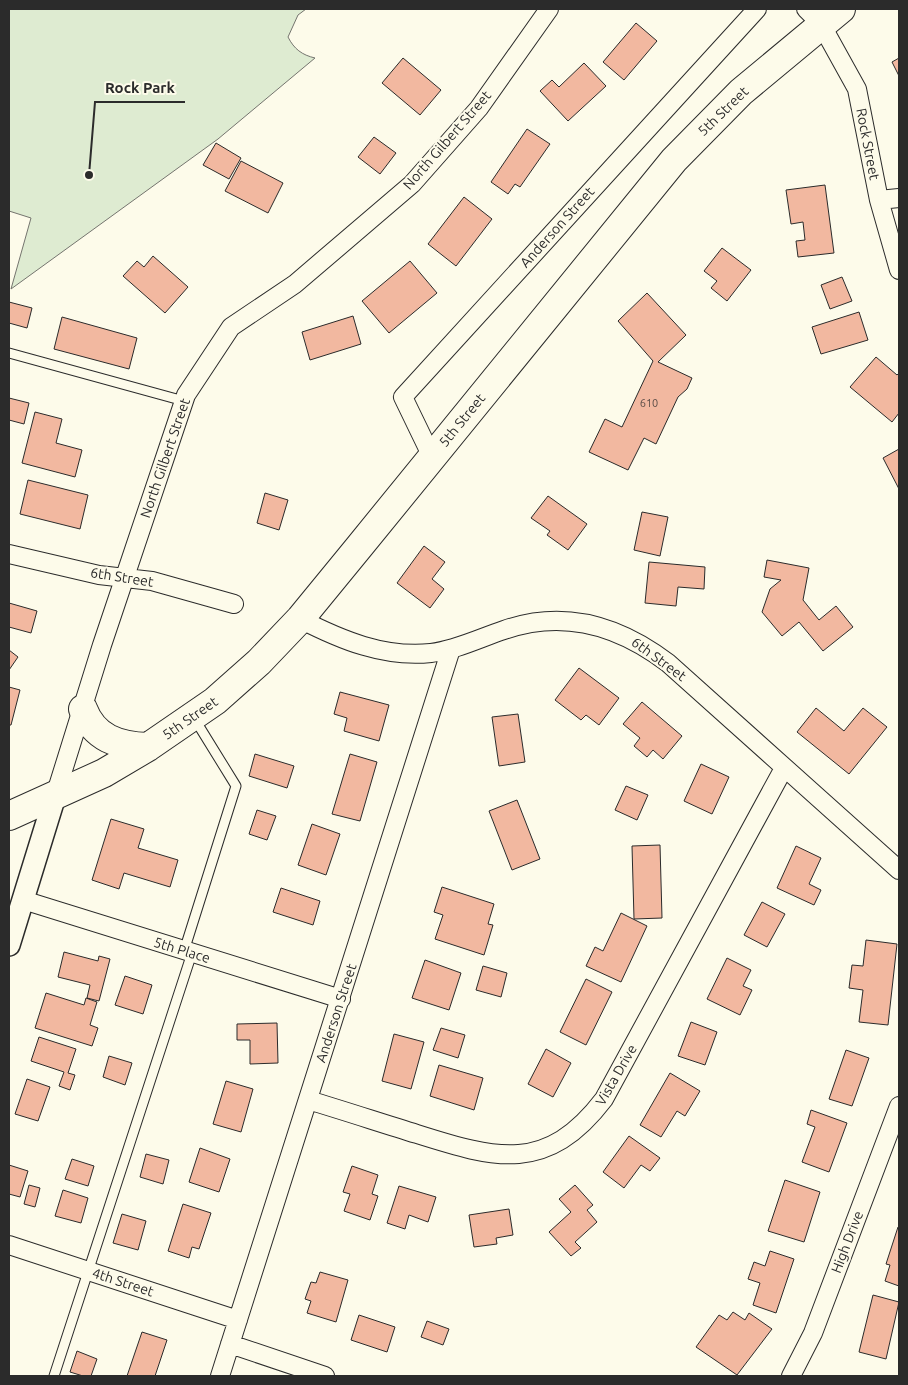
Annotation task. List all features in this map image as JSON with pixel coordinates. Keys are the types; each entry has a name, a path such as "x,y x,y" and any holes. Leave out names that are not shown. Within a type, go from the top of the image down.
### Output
{"main road":[{"name":"5th Street","path":"9,816 104,773 148,746 229,690 300,619 674,160 741,92 823,14"},
{"path":"83,709 91,726 108,740 124,745 148,746"},
{"name":"5th Street","path":"9,801 56,796"}],"street":[{"name":"North Gilbert Street","path":"9,944 18,901 56,796 124,578 184,401 207,361 231,327 295,284 412,184 479,108 549,9"},
{"name":"Anderson Street","path":"432,457 403,397 757,9"},
{"name":"Rock Street","path":"823,14 857,89 879,200 899,270"},
{"path":"879,200 899,198"},
{"name":"6th Street","path":"9,554 99,575 152,581 234,604"},
{"name":"6th Street","path":"300,619 342,639 387,652 413,654 451,649 519,625 547,620 575,621 603,627 634,640 668,663 899,870"},
{"name":"Anderson Street","path":"220,1376 451,649"},
{"name":"Vista Drive","path":"308,1100 462,1149 494,1155 525,1154 555,1143 569,1134 593,1113 604,1099 784,768"},
{"name":"5th Place","path":"18,901 341,999"},
{"name":"High Drive","path":"791,1376 813,1333 899,1106"},
{"name":"4th Street","path":"9,1245 238,1320"},
{"path":"230,1344 325,1376"}],"lane":[{"path":"9,353 184,401"},
{"path":"54,1376 188,952 236,786 192,716"}],"green space":[{"path":"9,9 306,9 298,15 288,37 299,51 315,58 218,139 11,289 31,218 9,211"}],"building":[{"path":"636,23 657,41 624,80 603,62"},
{"path":"403,58 441,90 420,115 382,83"},
{"path":"899,58 899,76 892,62"},
{"path":"584,63 606,86 568,121 540,91 552,80 559,87"},
{"path":"527,129 550,144 520,187 515,184 508,194 491,182"},
{"path":"374,137 396,153 380,174 358,157"},
{"path":"216,143 241,158 229,179 203,165"},
{"path":"241,161 283,183 268,213 225,191"},
{"path":"825,185 834,253 798,257 796,241 805,240 803,222 791,224 786,190"},
{"path":"464,197 492,219 456,266 428,244"},
{"path":"722,248 751,270 727,301 711,288 717,281 704,271"},
{"path":"153,256 188,287 165,313 123,276 137,261 144,267"},
{"path":"410,261 437,293 389,333 362,301"},
{"path":"842,277 852,301 830,309 821,285"},
{"path":"647,293 686,335 658,362 692,378 687,389 678,397 656,444 644,438 628,470 589,452 605,419 622,427 653,361 618,321"},
{"path":"9,302 32,308 27,328 9,323"},
{"path":"859,312 868,340 821,354 812,327"},
{"path":"353,316 361,344 310,360 302,332"},
{"path":"62,317 137,338 129,369 54,349"},
{"path":"876,357 897,375 899,373 899,413 892,422 850,387"},
{"path":"9,398 29,403 24,424 9,420"},
{"path":"35,412 62,419 56,443 82,450 75,477 22,463"},
{"path":"899,449 899,489 883,458"},
{"path":"28,480 88,495 80,529 20,514"},
{"path":"265,493 288,500 279,530 257,523"},
{"path":"548,496 587,524 568,550 547,535 550,531 531,518"},
{"path":"642,512 668,517 660,556 634,550"},
{"path":"424,546 445,562 432,579 444,589 430,608 397,583"},
{"path":"767,560 809,568 803,600 819,620 836,606 853,627 823,651 799,622 782,636 762,612 770,589 781,580 764,577"},
{"path":"649,562 705,567 704,589 678,587 676,606 645,603"},
{"path":"9,603 37,611 31,633 9,627"},
{"path":"9,650 18,657 9,670"},
{"path":"579,668 619,698 599,725 586,715 581,720 555,700"},
{"path":"9,687 20,690 11,725 9,725"},
{"path":"340,692 389,705 379,741 344,731 347,718 334,714"},
{"path":"642,702 682,736 663,759 653,750 647,757 634,746 640,738 623,724"},
{"path":"816,708 844,731 863,708 887,727 849,774 797,732"},
{"path":"518,714 525,762 499,766 492,717"},
{"path":"255,754 294,766 287,788 249,776"},
{"path":"350,754 377,762 360,821 332,814"},
{"path":"701,764 729,777 712,814 684,801"},
{"path":"626,786 648,795 637,820 615,810"},
{"path":"517,800 540,859 512,870 489,811"},
{"path":"257,810 276,816 267,840 249,834"},
{"path":"111,819 144,829 138,848 178,860 170,887 124,873 119,889 92,880"},
{"path":"312,824 340,834 326,875 298,865"},
{"path":"660,845 662,918 634,919 632,846"},
{"path":"796,846 821,858 809,884 821,890 814,905 777,888"},
{"path":"442,887 494,904 488,924 493,925 484,955 435,939 443,915 434,912"},
{"path":"281,888 320,901 313,925 273,912"},
{"path":"762,902 785,914 767,947 744,935"},
{"path":"621,913 647,926 621,982 586,966 595,947 603,951"},
{"path":"866,940 897,944 888,1025 859,1022 863,990 849,988 852,965 863,966"},
{"path":"64,952 98,961 99,956 110,959 99,1001 87,998 90,985 58,977"},
{"path":"727,958 751,970 743,986 752,990 740,1015 707,999"},
{"path":"425,960 461,973 449,1010 412,998"},
{"path":"483,966 507,973 501,997 476,990"},
{"path":"125,976 152,985 143,1014 115,1005"},
{"path":"586,979 612,992 586,1045 560,1032"},
{"path":"46,993 84,1005 86,998 97,1002 90,1025 98,1028 92,1046 35,1028"},
{"path":"691,1022 717,1032 705,1065 678,1056"},
{"path":"277,1023 278,1063 250,1064 250,1040 237,1040 237,1024"},
{"path":"441,1028 465,1035 458,1058 433,1050"},
{"path":"394,1034 424,1042 411,1089 382,1081"},
{"path":"39,1037 76,1049 68,1073 75,1075 70,1090 59,1086 64,1072 31,1061"},
{"path":"546,1049 571,1063 553,1097 528,1084"},
{"path":"846,1050 869,1058 852,1106 829,1099"},
{"path":"109,1056 132,1063 125,1085 103,1077"},
{"path":"439,1065 483,1078 474,1110 430,1096"},
{"path":"670,1073 700,1091 685,1116 677,1111 661,1137 640,1125"},
{"path":"27,1079 50,1087 38,1121 15,1114"},
{"path":"226,1081 253,1089 241,1132 213,1124"},
{"path":"811,1110 847,1123 829,1172 802,1162 815,1127 807,1124"},
{"path":"629,1136 660,1158 650,1171 641,1165 624,1188 603,1172"},
{"path":"200,1148 230,1159 219,1192 189,1182"},
{"path":"146,1154 169,1160 163,1184 140,1177"},
{"path":"72,1159 94,1166 88,1186 65,1179"},
{"path":"9,1165 28,1171 20,1197 9,1194"},
{"path":"352,1166 378,1175 372,1194 378,1196 370,1220 344,1211 350,1194 343,1192"},
{"path":"785,1180 820,1192 804,1242 768,1231"},
{"path":"29,1185 40,1188 35,1207 24,1204"},
{"path":"575,1185 593,1205 587,1210 597,1222 575,1242 581,1248 571,1256 549,1232 571,1212 559,1199"},
{"path":"399,1186 436,1197 428,1222 409,1215 405,1229 387,1223"},
{"path":"63,1190 88,1198 81,1223 55,1216"},
{"path":"183,1204 211,1213 199,1249 192,1247 189,1258 168,1251"},
{"path":"509,1209 513,1235 496,1238 497,1244 474,1247 469,1215"},
{"path":"122,1214 146,1221 138,1250 113,1243"},
{"path":"898,1227 899,1286 885,1281 890,1265 886,1264"},
{"path":"770,1251 794,1259 776,1313 753,1305 760,1283 748,1279 754,1262 765,1266"},
{"path":"320,1272 348,1280 336,1322 307,1313 311,1301 305,1299 311,1282 316,1283"},
{"path":"873,1295 899,1302 886,1359 859,1352"},
{"path":"733,1312 745,1320 749,1313 772,1329 737,1375 696,1347 719,1315 727,1320"},
{"path":"359,1315 395,1327 387,1352 351,1340"},
{"path":"427,1321 449,1329 443,1345 421,1337"},
{"path":"142,1332 167,1340 155,1376 127,1376"},
{"path":"77,1351 97,1359 91,1376 70,1372"}],"place":[{"name":"Rock Park","path":"89,175"}]}
